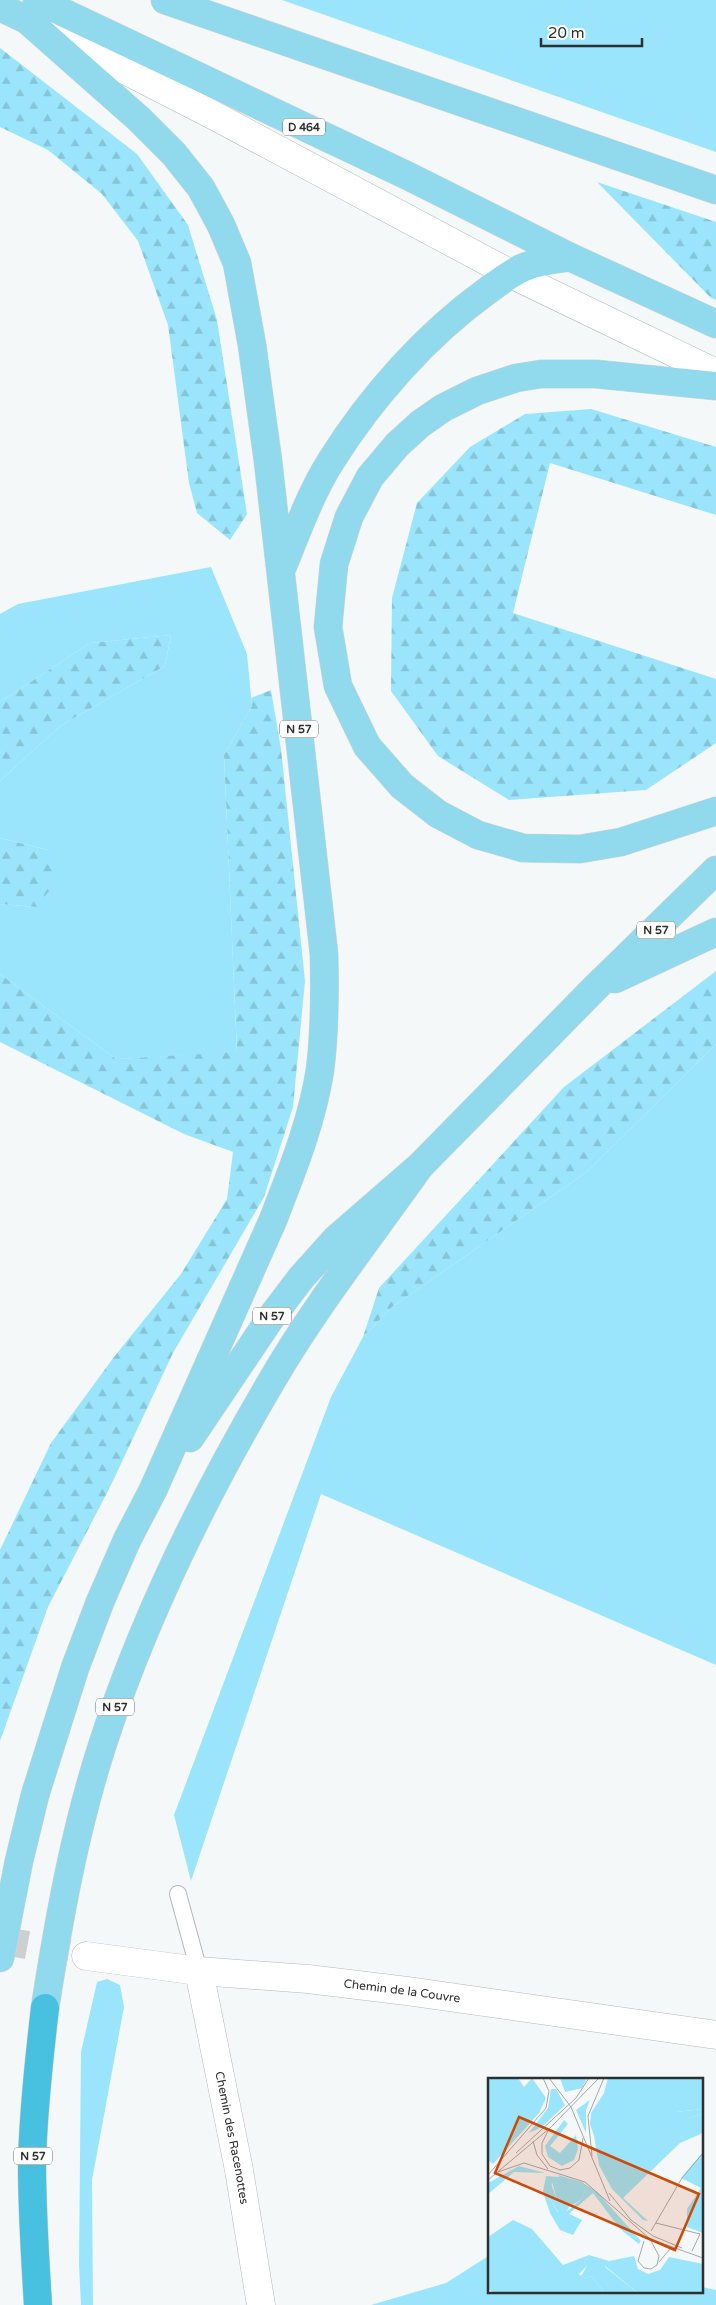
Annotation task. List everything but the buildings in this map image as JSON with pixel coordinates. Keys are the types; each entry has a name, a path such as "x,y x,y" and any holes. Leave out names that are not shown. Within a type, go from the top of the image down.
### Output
{"highway":[{"name":"N 57","path":"38,2305 32,2162 36,2088 45,2008"}],"main road":[{"path":"166,0 716,190"},
{"name":"N 57","path":"0,7 32,10 174,154 201,188 221,224 237,263 246,308 281,569 324,954 325,1017 320,1071 310,1118 273,1220 153,1490 127,1540 100,1602 55,1728 19,1861 0,1958"},
{"name":"D 464","path":"32,10 406,175 570,257 716,324"},
{"path":"281,569 311,496 331,461 363,416 434,335 469,304 511,274 537,262 570,257"},
{"path":"716,386 596,374 541,374 516,378 477,391 443,408 420,424 396,445 370,477 349,517 334,564 328,628 338,686 367,746 402,786 438,814 478,835 523,848 580,849 622,842 716,811"},
{"name":"N 57","path":"153,1490 240,1362 301,1278 336,1239 420,1166 595,988 716,870"},
{"path":"595,988 716,932"},
{"name":"N 57","path":"45,2008 69,1869 102,1745 123,1686 174,1565 220,1473 271,1382 325,1297 420,1166"}],"street":[{"name":"D 464","path":"32,10 213,115 511,274 716,373"},
{"name":"Chemin de la Couvre","path":"86,1956 199,1971 308,1979 407,1991 716,2035"},
{"name":"Chemin des Racenottes","path":"199,1971 239,2170 262,2305"}],"lane":[{"path":"178,1894 199,1971"}],"green space":[{"path":"282,0 716,0 716,152"},
{"path":"0,48 137,154 188,225 217,320 247,514 230,540 197,513 189,483 168,325 138,241 102,194 48,150 0,127"},
{"path":"597,182 716,222 716,300 711,298"},
{"path":"591,409 716,447 716,515 550,463 513,613 716,679 716,743 646,790 509,800 438,756 391,691 392,598 417,503 470,447 525,414"},
{"path":"211,567 247,654 252,706 224,755 237,1053 116,1059 0,974 0,904 36,907 48,850 0,838 0,781 60,726 165,666 171,635 90,643 0,702 0,614 18,604"},
{"path":"171,635 165,666 60,726 0,781 0,702 90,643"},
{"path":"271,690 281,749 305,981 293,1107 264,1197 173,1353 111,1485 48,1607 0,1741 0,1550 51,1443 114,1357 181,1274 227,1199 233,1152 184,1134 0,1042 0,974 116,1059 237,1052 224,755 252,706 251,698"},
{"path":"0,838 48,850 59,879 36,907 0,904"},
{"path":"716,971 716,1044 588,1171 392,1307 363,1337 379,1288 564,1087"},
{"path":"716,1044 716,1665 321,1494 191,1881 174,1815 331,1397 363,1337 392,1307 588,1171"},
{"path":"107,1979 120,1985 124,2007 92,2180 93,2305 81,2305 79,2264 81,2052 97,1982"},
{"path":"488,2256 488,2292 704,2292 704,2287 716,2290 716,2305 371,2305 446,2283"}],"tunnel":[{"path":"0,1940 86,1956"}]}
